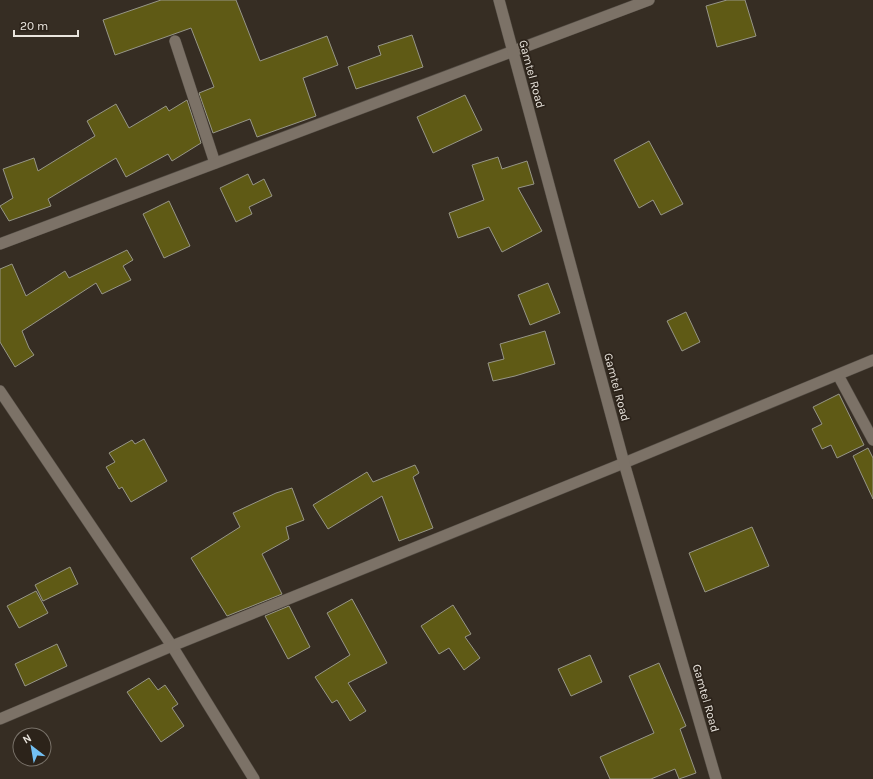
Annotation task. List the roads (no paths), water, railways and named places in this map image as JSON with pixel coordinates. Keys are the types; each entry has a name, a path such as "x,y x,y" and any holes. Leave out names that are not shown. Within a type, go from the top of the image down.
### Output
{"street":[{"name":"Gamtel Road","path":"499,0 624,463 716,779"},
{"path":"0,244 649,0"},
{"path":"175,41 215,163"},
{"path":"0,719 172,646 838,376 873,360"},
{"path":"838,376 873,440"},
{"path":"0,391 172,646 254,779"}]}
